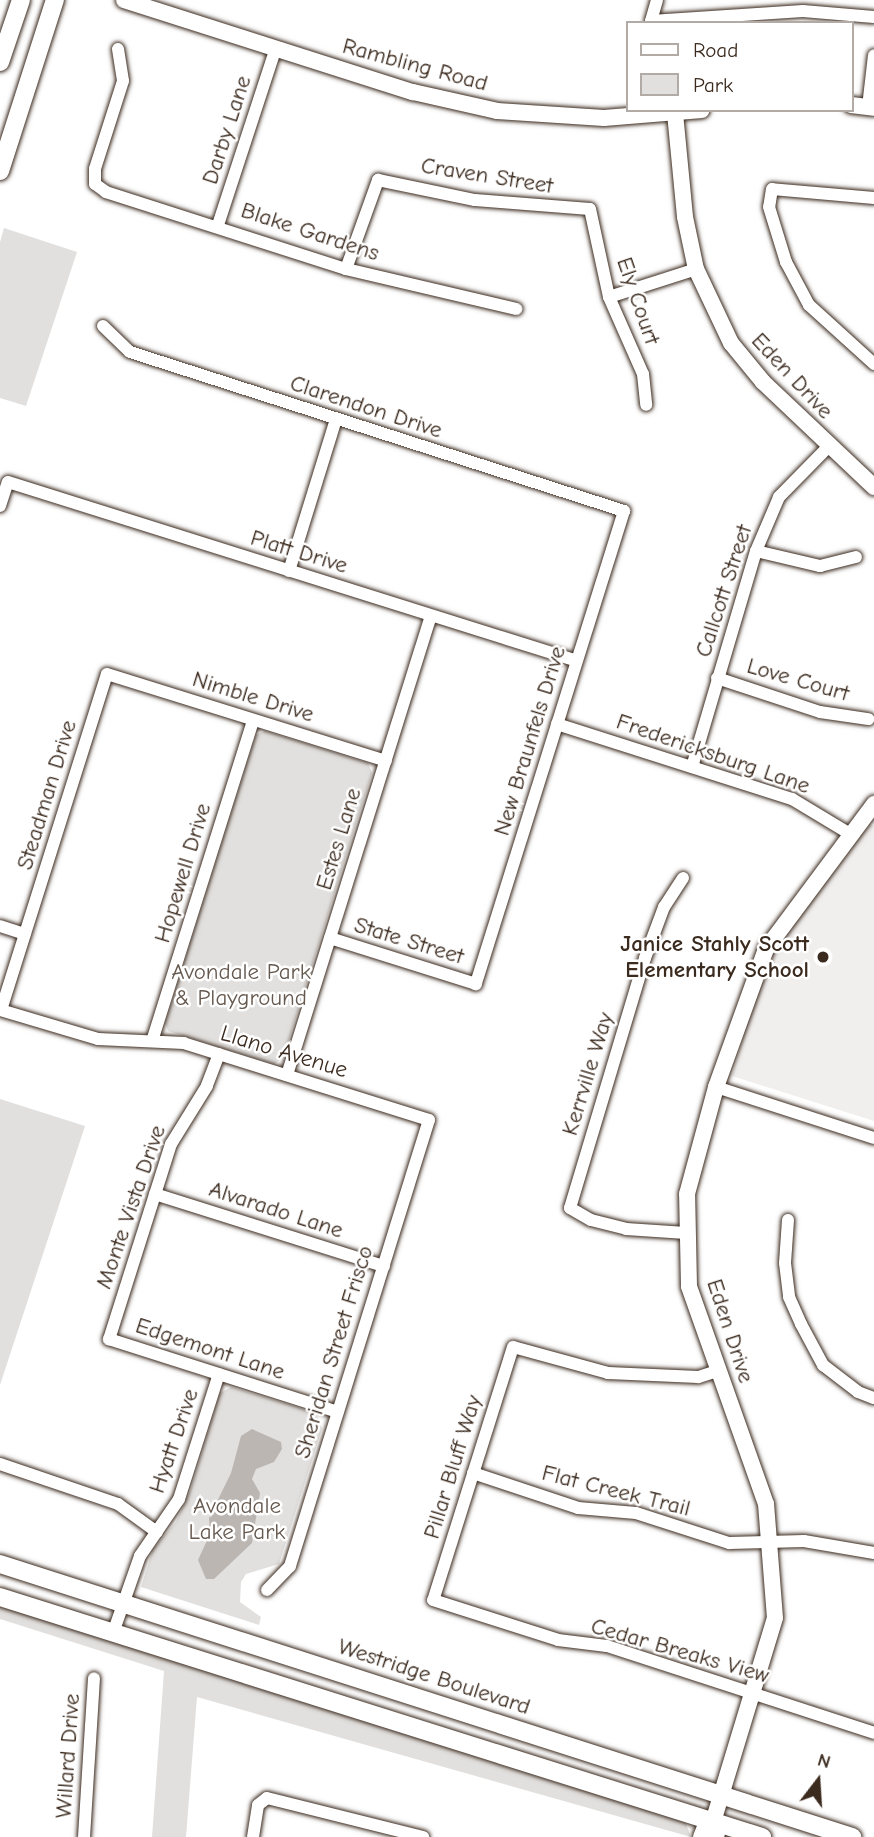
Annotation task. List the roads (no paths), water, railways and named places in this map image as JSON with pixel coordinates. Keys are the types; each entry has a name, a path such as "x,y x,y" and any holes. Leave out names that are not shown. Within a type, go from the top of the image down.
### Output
{"main road":[{"path":"0,62 21,0"},
{"path":"0,171 55,0"},
{"name":"Westridge Boulevard","path":"0,1564 852,1837"},
{"path":"0,1597 714,1829 762,1837"}],"street":[{"name":"Rambling Road","path":"124,0 413,92 497,111 590,118 684,112"},
{"path":"657,0 651,21 804,6 874,18"},
{"name":"Darby Lane","path":"218,225 276,48"},
{"name":"Blake Gardens","path":"118,49 123,81 95,169 95,184 106,192 218,225 346,269 516,309"},
{"path":"864,107 874,55"},
{"name":"Eden Drive","path":"675,113 685,217 696,269 731,343 828,447 874,487"},
{"name":"Craven Street","path":"346,269 378,180 475,200 590,209"},
{"path":"874,198 826,191 772,190 769,207 774,226 809,305 874,364"},
{"name":"Ely Court","path":"590,209 609,297 643,374 646,405"},
{"path":"609,297 696,269"},
{"name":"Clarendon Drive","path":"103,326 130,352 624,511"},
{"path":"289,571 336,419"},
{"name":"Callcott Street","path":"692,767 756,551 779,497 828,447"},
{"name":"Platt Drive","path":"0,506 8,482 577,662"},
{"name":"New Braunfels Drive","path":"476,984 624,511"},
{"path":"756,551 820,566 856,557"},
{"name":"Estes Lane","path":"287,1075 431,616"},
{"name":"Nimble Drive","path":"107,674 386,761"},
{"name":"Steadman Drive","path":"1,1010 107,674"},
{"name":"Love Court","path":"718,678 820,712 868,719"},
{"name":"Hopewell Drive","path":"153,1038 253,719"},
{"name":"Fredericksburg Lane","path":"557,724 792,799 850,834"},
{"name":"Eden Drive","path":"701,1837 705,1826 714,1829 721,1796 755,1694 775,1618 766,1504 689,1286 686,1233 692,1166 716,1087 766,949 874,804"},
{"name":"Kerrville Way","path":"683,878 664,907 645,958 570,1208 591,1220 626,1229 686,1233"},
{"path":"0,926 25,934"},
{"name":"State Street","path":"330,938 476,984"},
{"name":"Llano Avenue","path":"1,1010 97,1039 153,1038 219,1054 429,1120"},
{"name":"Monte Vista Drive","path":"109,1339 175,1135 203,1093 219,1054"},
{"path":"716,1087 874,1138"},
{"name":"Sheridan Street Frisco","path":"267,1590 290,1566 429,1120"},
{"name":"Alvarado Lane","path":"155,1194 384,1266"},
{"path":"788,1220 785,1263 789,1297 801,1324 823,1365 858,1392 874,1398"},
{"name":"Edgemont Lane","path":"109,1339 338,1412"},
{"name":"Pillar Bluff Way","path":"433,1600 513,1347 608,1373 698,1377 717,1371"},
{"name":"Hyatt Drive","path":"113,1633 140,1556 182,1490 219,1374"},
{"path":"0,1464 109,1500 157,1532"},
{"name":"Flat Creek Trail","path":"473,1473 578,1508 636,1513 729,1543 771,1544 804,1541 874,1553"},
{"name":"Cedar Breaks View","path":"433,1600 558,1640 607,1646 874,1734"},
{"name":"Willard Drive","path":"84,1837 94,1678"},
{"path":"253,1837 258,1805 267,1798 423,1837"}],"place":[{"name":"Janice Stahly Scott Elementary School","path":"823,957"}],"park label":[{"name":"Avondale Park & Playground","path":"241,985"},
{"name":"Avondale Lake Park","path":"237,1519"}]}
